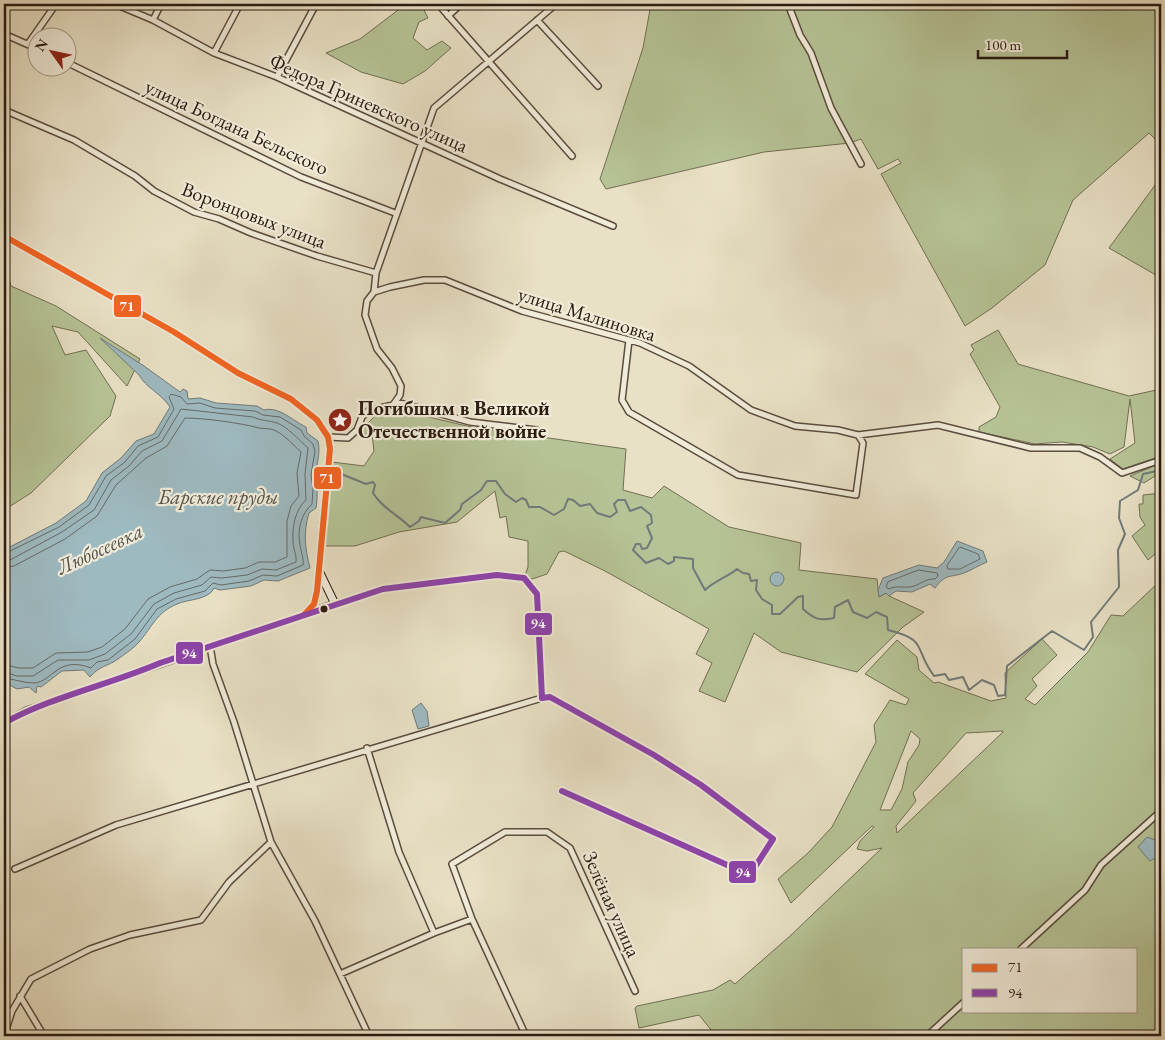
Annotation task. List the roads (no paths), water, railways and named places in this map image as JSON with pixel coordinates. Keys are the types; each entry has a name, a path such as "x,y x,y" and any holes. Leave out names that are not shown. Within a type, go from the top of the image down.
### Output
{"street":[{"path":"39,28 56,4"},
{"name":"Федора Гриневского улица","path":"114,4 153,20 214,53 277,77 423,144 613,226"},
{"path":"153,20 161,4"},
{"path":"214,53 240,4"},
{"path":"277,77 316,4"},
{"path":"438,4 572,156"},
{"path":"448,16 461,4"},
{"path":"328,437 348,438 357,430 362,417 368,411 393,405 397,402 400,386 392,368 377,349 365,315 367,301 374,292 376,273 396,213 423,144 434,108 556,4"},
{"path":"788,4 800,35 811,53 831,108 861,164"},
{"path":"537,20 598,86"},
{"path":"4,34 28,44"},
{"name":"улица Богдана Бельского","path":"78,69 301,177 396,213"},
{"name":"Воронцовых улица","path":"4,110 74,140 135,176 154,191 194,212 219,219 251,233 307,252 376,273"},
{"path":"4,236 174,332 238,373 291,399 317,420 328,437 330,449 320,572 314,604 304,615"},
{"name":"улица Малиновка","path":"374,292 390,286 424,280 445,280 522,311 629,340 689,366 751,410 795,426 838,430 858,435"},
{"path":"629,340 622,400 629,412 738,475 856,495 863,443 858,435 938,425 1031,448 1080,448 1100,457 1122,473 1161,460"},
{"path":"397,402 470,422 536,430"},
{"path":"320,572 335,604"},
{"path":"4,723 27,710 210,646 383,589 497,575 524,578 537,594 542,698"},
{"path":"314,604 320,610"},
{"path":"210,646 214,664 271,842 315,921 369,1036"},
{"path":"14,869 116,825 367,748 550,697 654,755 701,785 773,839 751,873 745,873 562,791"},
{"path":"367,748 399,852 434,933"},
{"path":"1022,948 1085,890 1101,864 1161,811"},
{"name":"Зелёная улица","path":"472,919 452,864 505,832 547,832 570,848 635,991"},
{"path":"4,1036 12,1011 31,979 90,949 130,935 201,920 229,882 271,842"},
{"path":"340,974 397,951 434,933 472,919 526,1036"},
{"path":"20,996 44,1036"},
{"path":"927,1036 962,1004"}],"water":[{"name":"Барские пруды","path":"100,338 180,392 183,389 187,391 188,399 200,398 216,403 257,406 264,410 275,410 306,427 307,433 318,441 319,450 316,472 316,508 309,513 305,534 310,568 278,581 264,580 251,586 220,590 214,588 208,595 177,604 164,611 139,642 114,662 100,668 90,677 84,670 62,671 41,687 37,686 36,693 29,687 17,689 4,682 4,550 56,523 86,501 102,473 121,458 136,441 154,434 170,407"},
{"path":"957,541 983,551 987,562 964,573 945,578 935,588 930,584 912,592 896,591 889,596 886,593 879,597 878,590 883,578 919,565 937,568 944,562"},
{"path":"774,572 780,572 784,579 780,586 774,586 770,582 770,576"},
{"path":"421,703 427,711 429,726 418,729 412,710"},
{"path":"1147,837 1161,842 1161,855 1150,861 1138,847"}],"waterway":[{"name":"Любосеевка","path":"334,471 366,484 373,482 375,485 373,493 377,498 410,527 419,521 421,517 445,523 460,510 462,504 481,490 487,481 496,481 505,494 516,502 522,498 526,500 529,507 540,507 554,515 564,509 568,499 573,500 580,506 590,504 597,513 610,517 617,512 614,504 618,500 625,500 630,511 641,507 651,515 652,523 647,526 652,538 647,548 642,549 640,544 636,544 633,550 646,563 659,558 668,564 674,561 674,557 693,559 693,568 705,590 737,569 749,574 751,581 757,580 756,590 762,599 772,605 772,614 780,614 798,597 803,596 803,609 810,615 820,619 834,618 835,607 848,600 853,612 867,618 876,612 887,617 888,630 910,637 919,646 934,676 945,674 949,680 963,677 969,690 982,680 994,685 998,696 1005,695 1007,666 1052,631 1084,650 1093,637 1091,622 1119,587 1118,550 1125,534 1119,518 1120,501 1138,490 1143,474 1161,470"}],"place":[{"name":"Погибшим в Великой Отечественной войне","path":"340,420"}]}
